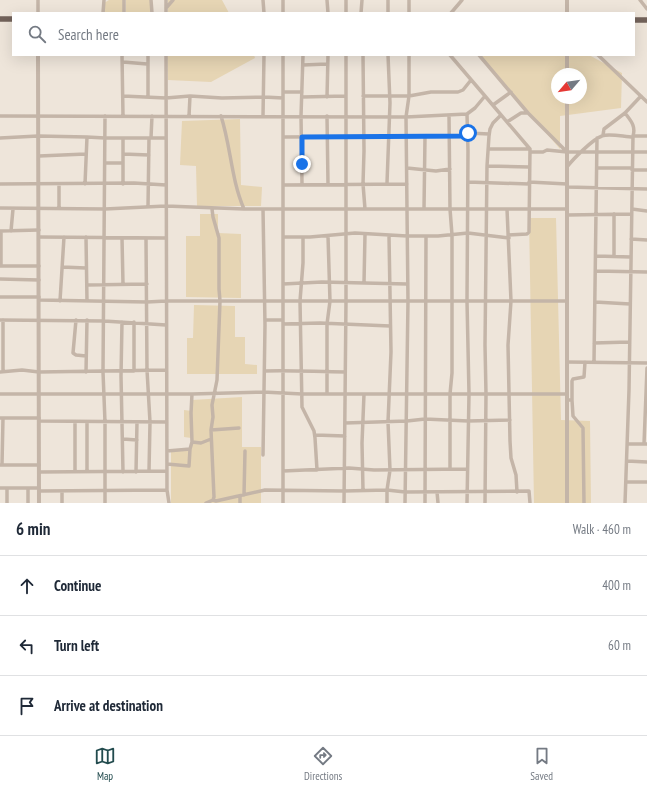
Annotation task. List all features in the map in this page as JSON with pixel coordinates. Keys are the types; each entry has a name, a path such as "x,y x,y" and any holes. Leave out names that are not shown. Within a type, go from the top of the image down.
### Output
{"main road":[{"path":"0,19 12,19"},
{"path":"635,20 647,20"}],"street":[{"path":"38,0 38,12"},
{"path":"103,12 104,0"},
{"path":"124,0 124,12"},
{"path":"151,0 152,12"},
{"path":"166,0 166,12"},
{"path":"166,8 173,0"},
{"path":"263,0 264,12"},
{"path":"283,0 283,12"},
{"path":"327,0 328,12"},
{"path":"346,0 346,12"},
{"path":"361,12 362,0"},
{"path":"388,0 388,12"},
{"path":"409,0 409,12"},
{"path":"452,12 462,0"},
{"path":"567,0 567,12"},
{"path":"640,0 647,9"},
{"path":"38,56 40,503"},
{"path":"122,56 123,116"},
{"path":"148,56 148,96"},
{"path":"166,56 166,394 167,490 169,503"},
{"path":"263,116 264,56"},
{"path":"283,56 283,503"},
{"path":"302,184 301,116 303,56"},
{"path":"327,96 328,56"},
{"path":"344,503 346,372 346,56"},
{"path":"363,56 364,209"},
{"path":"387,183 390,96 388,56"},
{"path":"405,503 408,301 406,117 409,96 409,56"},
{"path":"283,237 328,236 355,233 389,236 426,236 468,233 508,237 527,234 529,232 530,151 451,56"},
{"path":"480,56 528,113 567,152"},
{"path":"567,56 567,68"},
{"path":"599,56 647,102"},
{"path":"123,62 148,64"},
{"path":"303,65 327,64"},
{"path":"363,96 409,96 431,92 461,92 471,80"},
{"path":"283,92 302,92"},
{"path":"493,105 511,92"},
{"path":"123,96 166,98 190,96 222,98 283,98"},
{"path":"189,116 190,96"},
{"path":"302,97 346,96"},
{"path":"0,116 406,117 467,114 478,105 485,96"},
{"path":"603,135 604,129 625,113 641,96"},
{"path":"567,104 568,503"},
{"path":"507,122 522,113 528,113"},
{"path":"625,113 633,124 635,130 633,136 632,169 625,503"},
{"path":"467,114 467,301 469,394 466,492 467,503"},
{"path":"449,115 450,209 452,235 450,469"},
{"path":"485,503 486,394 484,345 486,301 487,166 489,134 493,123 501,115"},
{"path":"105,116 103,372 105,422 105,503"},
{"path":"148,206 147,184 152,116"},
{"path":"221,116 227,133 236,185 244,209"},
{"path":"327,116 328,184"},
{"path":"283,137 450,137 489,134"},
{"path":"567,168 573,159 603,135 647,136"},
{"path":"0,138 38,136 166,138"},
{"path":"85,184 87,137"},
{"path":"424,209 425,137"},
{"path":"123,138 123,184"},
{"path":"594,362 598,138"},
{"path":"488,149 543,152 547,150 567,152 647,152"},
{"path":"38,156 86,154"},
{"path":"123,154 149,155"},
{"path":"105,163 123,163"},
{"path":"487,166 529,167"},
{"path":"407,168 450,170"},
{"path":"597,168 647,170"},
{"path":"468,182 529,183 647,189"},
{"path":"0,184 166,185"},
{"path":"59,184 59,208"},
{"path":"283,185 407,184"},
{"path":"0,208 39,210 59,208 104,210 148,206 187,206 212,209 567,209"},
{"path":"11,231 13,209"},
{"path":"212,209 219,238 220,301 216,383 211,430 214,500"},
{"path":"263,209 265,301 263,455"},
{"path":"508,209 511,301 508,345 511,458 516,475 517,492"},
{"path":"632,209 647,210"},
{"path":"614,214 614,256"},
{"path":"567,215 632,214"},
{"path":"39,230 1,231 1,266 39,266"},
{"path":"364,283 365,234"},
{"path":"327,394 327,324 330,301 328,282 328,236"},
{"path":"387,503 390,470 388,422 390,326 389,236"},
{"path":"425,503 424,418 426,236"},
{"path":"39,237 166,238"},
{"path":"60,301 64,237"},
{"path":"86,237 87,301"},
{"path":"303,237 304,263 300,301 302,408 312,426 315,435 317,470"},
{"path":"122,238 123,284"},
{"path":"146,238 147,370 150,422 149,471"},
{"path":"631,239 647,240"},
{"path":"596,256 631,256"},
{"path":"62,267 86,268"},
{"path":"596,271 647,272"},
{"path":"0,279 39,280"},
{"path":"283,284 346,282 407,284"},
{"path":"87,285 147,284"},
{"path":"0,297 60,301 147,302 567,301"},
{"path":"595,302 630,304"},
{"path":"166,325 104,320 2,320 1,372 22,370 39,372 166,370"},
{"path":"76,320 73,353 76,355 86,356"},
{"path":"86,372 87,320"},
{"path":"265,320 301,324 390,326"},
{"path":"122,322 121,371 123,472"},
{"path":"134,322 134,371"},
{"path":"594,343 629,342"},
{"path":"567,362 647,363"},
{"path":"584,503 583,428 573,416 572,381 573,379 584,377 585,362"},
{"path":"627,444 646,444 647,368"},
{"path":"265,371 283,370 346,372"},
{"path":"0,394 192,394 263,392 302,394 567,394"},
{"path":"167,464 189,466 192,442 192,394"},
{"path":"363,490 364,394"},
{"path":"567,400 572,400"},
{"path":"39,465 1,465 1,418 75,422 167,422"},
{"path":"345,423 406,422 424,418 468,422 510,420"},
{"path":"75,422 75,472"},
{"path":"87,422 87,472"},
{"path":"136,472 137,422"},
{"path":"211,430 239,428"},
{"path":"315,435 345,436"},
{"path":"123,439 137,440"},
{"path":"192,442 201,443 211,439"},
{"path":"167,451 190,449"},
{"path":"240,503 242,495 245,451"},
{"path":"627,461 647,462"},
{"path":"284,471 345,468 390,470 467,469"},
{"path":"39,472 167,471"},
{"path":"626,482 647,482"},
{"path":"0,488 28,488 62,491 167,490"},
{"path":"7,488 7,503"},
{"path":"28,488 28,503"},
{"path":"206,503 214,500 216,501 265,490 283,489 344,491 387,490 405,492 528,491 530,503"},
{"path":"62,491 62,503"},
{"path":"438,492 438,503"}],"sand":[{"path":"109,0 124,0 124,12 104,12 104,3"},
{"path":"126,0 150,0 152,12 126,12"},
{"path":"168,0 222,0 228,12 168,12"},
{"path":"167,56 254,56 255,58 211,82 168,80"},
{"path":"480,56 591,56 622,73 621,108 560,116 560,149"},
{"path":"240,119 241,185 262,187 261,206 197,206 196,166 180,165 182,121"},
{"path":"200,214 218,214 218,233 241,234 241,298 186,297 186,236 200,236"},
{"path":"529,218 556,218 561,420 590,421 591,503 534,503"},
{"path":"194,305 235,306 235,337 245,337 245,364 257,365 257,374 187,374 187,338 193,338"},
{"path":"242,397 242,447 261,447 261,503 171,503 171,451 191,450 191,438 184,437 184,410 192,411 192,400"}],"route":[{"path":"302,164 302,137 468,136 468,133"}]}
